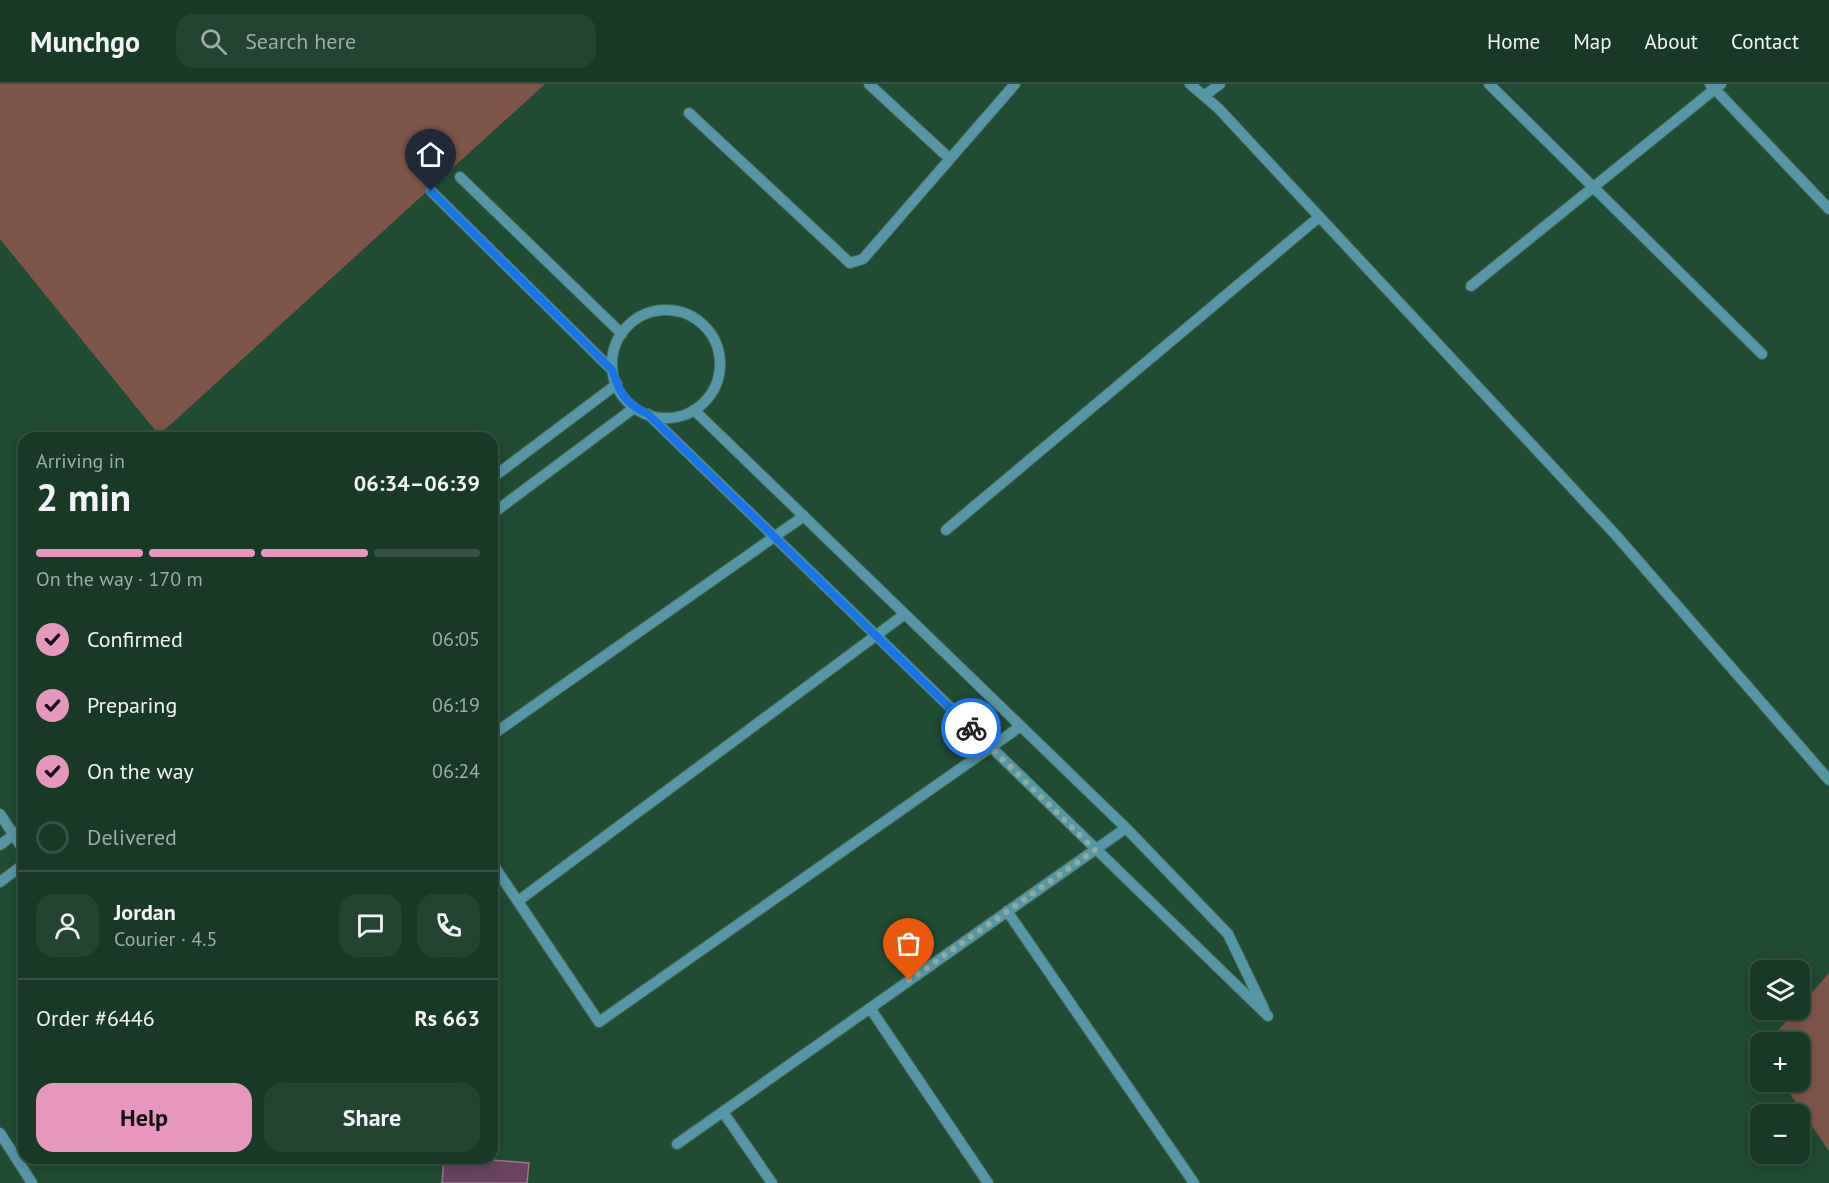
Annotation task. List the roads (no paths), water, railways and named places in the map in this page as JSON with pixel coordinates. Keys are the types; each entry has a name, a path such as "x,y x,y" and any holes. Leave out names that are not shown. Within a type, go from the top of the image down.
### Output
{"street":[{"path":"869,84 950,159"},
{"path":"689,113 850,263 863,259 1015,84"},
{"path":"1190,84 1218,108 1614,533 1829,780"},
{"path":"1204,96 1220,84"},
{"path":"1489,84 1762,354"},
{"path":"1471,286 1715,86 1829,209"},
{"path":"460,177 622,334"},
{"path":"431,191 612,370"},
{"path":"946,530 1319,217"},
{"path":"665,310 680,312 694,318 706,327 714,339 719,354 720,370 716,386 707,400 694,410 679,417 663,418 634,408 624,398 612,370 613,356 622,334 637,319 650,312 665,310"},
{"path":"498,473 617,384"},
{"path":"498,510 634,408"},
{"path":"648,414 1268,1016 1228,934 1126,828 694,410"},
{"path":"498,731 804,516"},
{"path":"518,901 905,614"},
{"path":"498,872 599,1022 1021,726"},
{"path":"0,814 18,841"},
{"path":"677,1144 1126,828"},
{"path":"0,845 18,832"},
{"path":"0,882 18,868"},
{"path":"1007,911 1194,1183"},
{"path":"870,1008 988,1183"},
{"path":"723,1112 772,1183"},
{"path":"0,1133 18,1161"},
{"path":"20,1164 32,1183"}]}
